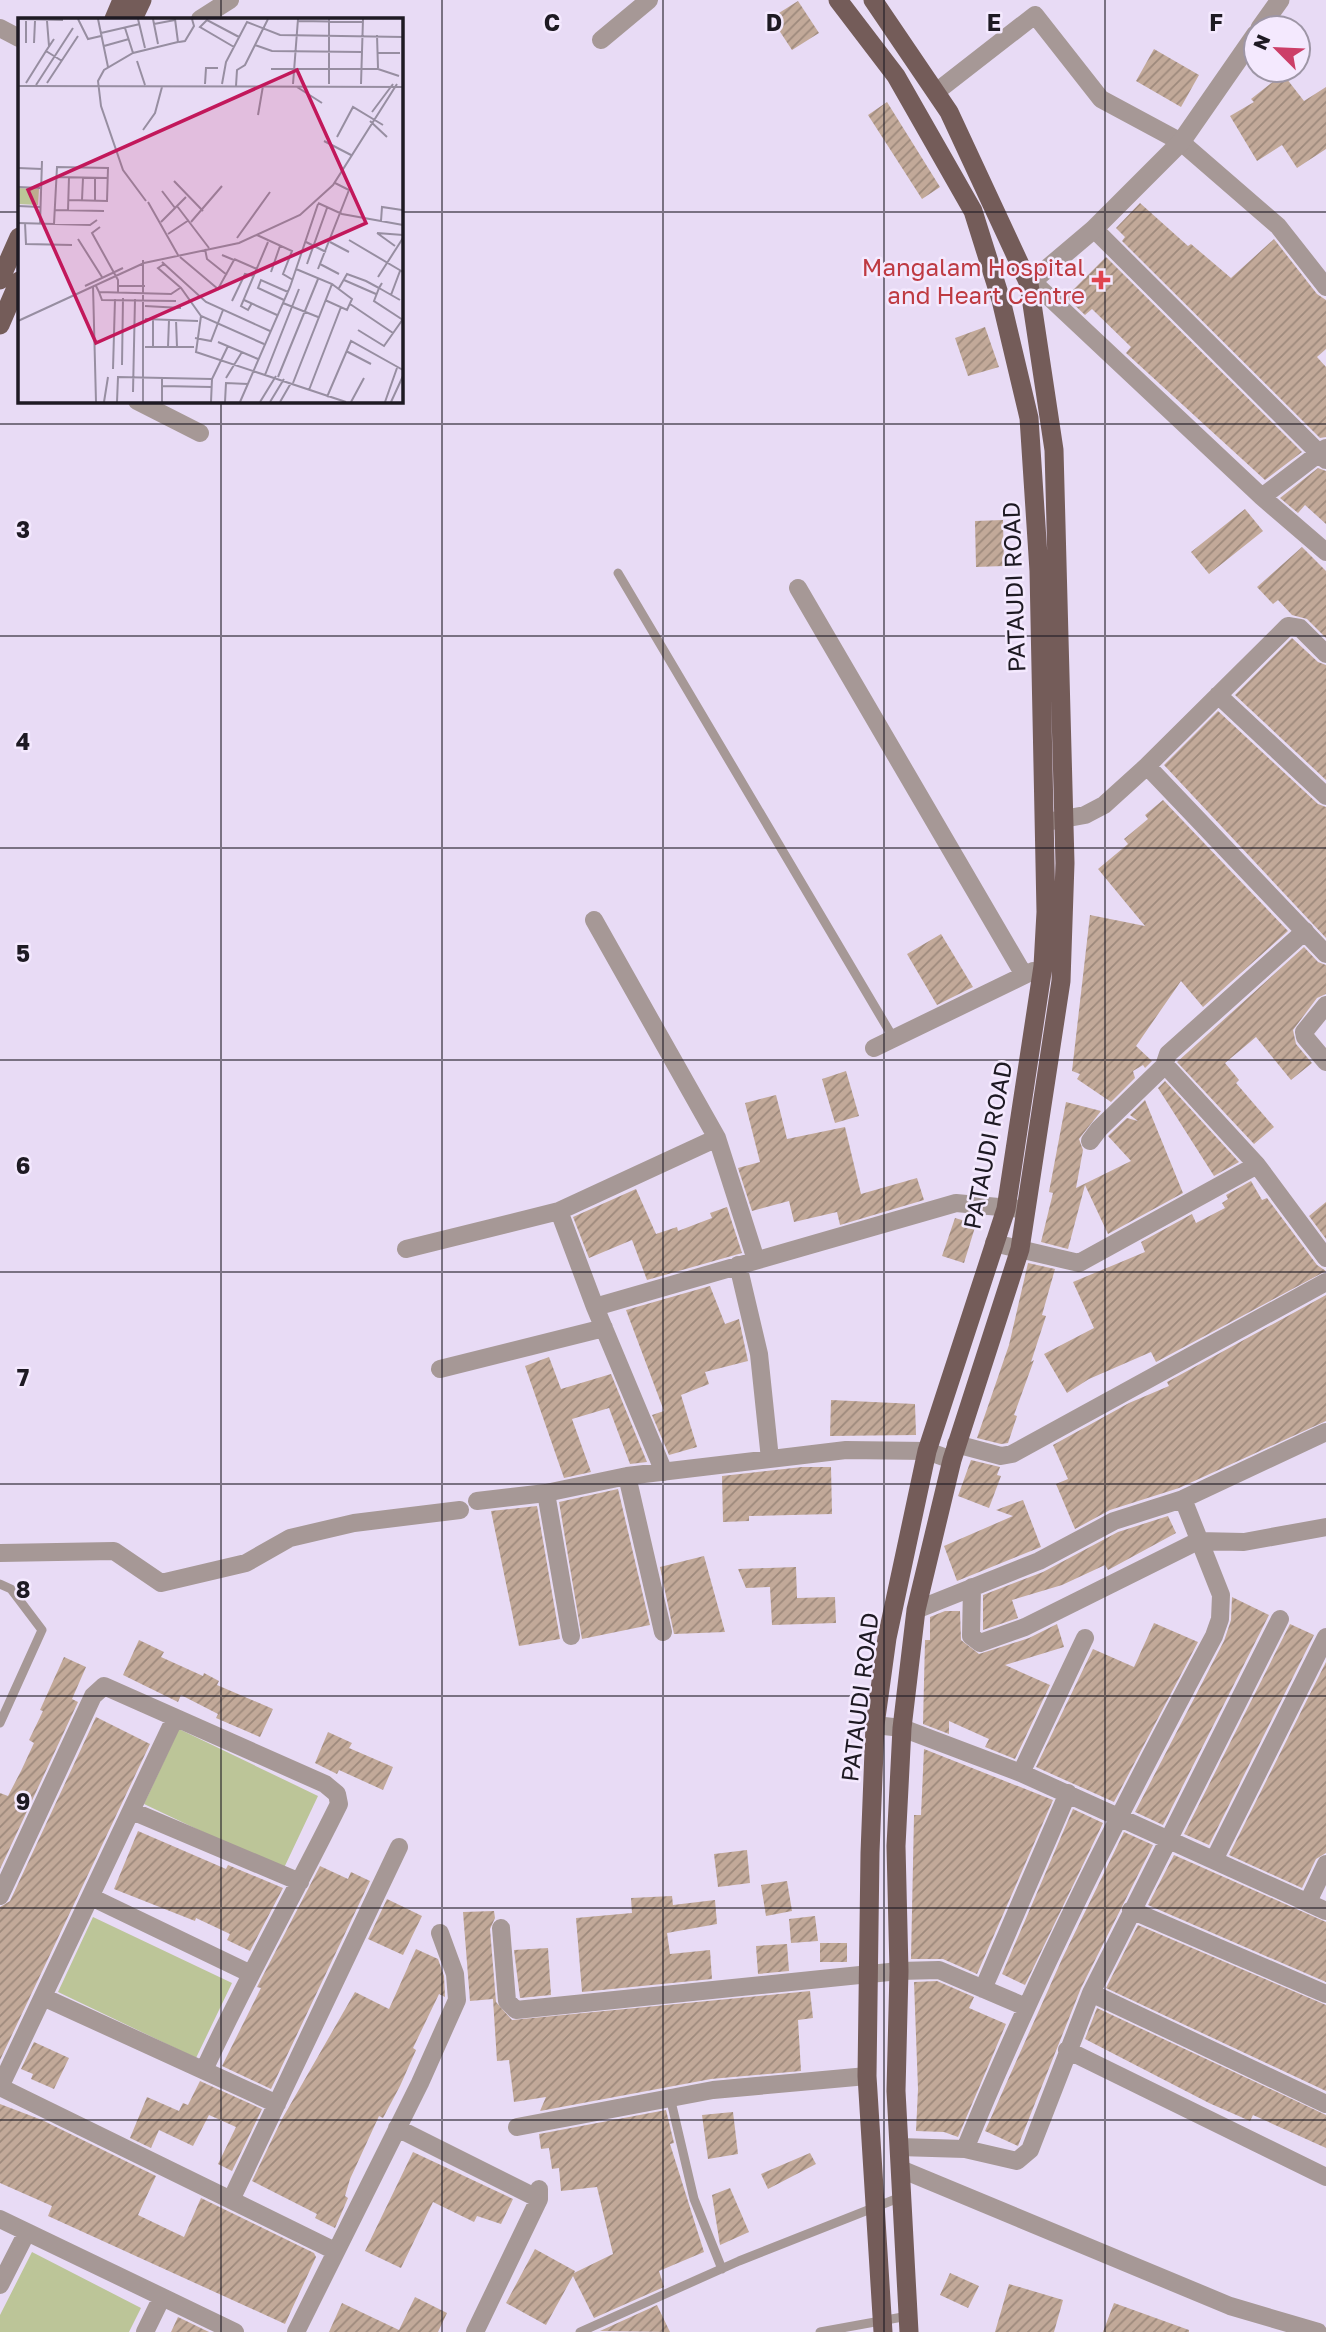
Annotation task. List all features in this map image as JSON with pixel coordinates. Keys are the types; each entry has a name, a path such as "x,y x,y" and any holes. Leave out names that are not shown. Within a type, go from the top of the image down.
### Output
{"main road":[{"path":"114,18 122,0"},
{"path":"133,18 142,0"},
{"name":"PATAUDI ROAD","path":"838,0 897,76 973,211 1001,300 1029,418 1054,821 1043,966 1006,1209 927,1451 887,1638 875,1725 867,2076 883,2326"},
{"path":"873,0 949,112 1031,283 1054,450 1054,821 1062,960 1020,1249 954,1452 916,1610 902,1728 896,1846 899,1971 896,2091 903,2171 909,2324"},
{"path":"0,280 18,239"},
{"path":"0,325 17,294"}],"street":[{"path":"202,18 230,0"},
{"path":"601,40 649,0"},
{"path":"936,92 1035,15 1101,99 1181,142 1278,226 1326,287"},
{"path":"0,28 18,37"},
{"path":"1242,54 1181,142 1094,229 1031,283 1262,497 1326,552"},
{"path":"1094,229 1324,454 1262,497"},
{"path":"139,402 200,433"},
{"path":"798,588 1024,975"},
{"path":"1054,821 1085,815 1104,804 1147,766 1290,625 1300,628 1326,654"},
{"path":"1217,695 1326,796"},
{"path":"1147,766 1326,954"},
{"path":"594,920 717,1138 747,1262 760,1354 770,1459"},
{"path":"1090,1141 1098,1129 1164,1066 1168,1054 1305,931"},
{"path":"874,1048 1043,966 1062,960"},
{"path":"1326,1005 1304,1032 1305,1037 1326,1062"},
{"path":"1164,1066 1257,1165 1326,1258"},
{"path":"405,1249 559,1211 717,1138"},
{"path":"994,1243 1074,1264 1085,1261 1257,1165"},
{"path":"595,1307 956,1203 1026,1209"},
{"path":"559,1211 663,1472"},
{"path":"477,1502 546,1493 627,1476 846,1450 954,1452 1002,1456 1012,1454 1326,1282"},
{"path":"440,1369 604,1328"},
{"path":"916,1610 1039,1561 1114,1521 1183,1499 1326,1432"},
{"path":"627,1476 663,1632"},
{"path":"546,1493 571,1636"},
{"path":"965,2149 1026,2007 1117,1818 1220,1619 1221,1595 1183,1499"},
{"path":"0,1553 114,1551 161,1583 246,1563 290,1538 354,1523 460,1510"},
{"path":"972,1587 971,1636 980,1643 1025,1627 1198,1541 1244,1542 1326,1527"},
{"path":"899,2147 965,2149 1010,2160 1024,2157 1037,2137 1067,2050 1091,1993 1280,1619"},
{"path":"1214,1860 1326,1637"},
{"path":"1021,1773 1085,1638"},
{"path":"0,1896 97,1691 104,1686 313,1776 337,1794 339,1804 300,1882 249,1973 204,2070"},
{"path":"175,1718 0,2087 335,2251"},
{"path":"875,1725 902,1728 1021,1773 1326,1912"},
{"path":"983,1989 1068,1793"},
{"path":"132,1811 300,1882"},
{"path":"231,2200 399,1847"},
{"path":"1308,1902 1326,1864"},
{"path":"91,1897 249,1973"},
{"path":"1131,1910 1326,1994"},
{"path":"501,1928 507,2001 516,2010 899,1971 939,1970 1026,2007"},
{"path":"296,2332 457,2000 455,1974 440,1933"},
{"path":"1091,1993 1326,2104"},
{"path":"43,1997 277,2104"},
{"path":"1067,2050 1326,2177"},
{"path":"517,2127 712,2090 867,2076"},
{"path":"397,2128 539,2194 475,2332"},
{"path":"903,2171 1230,2306 1318,2332"},
{"path":"0,2219 235,2332"},
{"path":"0,2285 27,2232"},
{"path":"145,2332 162,2297"}],"lane":[{"path":"618,573 894,1039"},
{"path":"0,1584 11,1588 42,1630 0,1723"},
{"path":"670,2097 694,2199 722,2269"},
{"path":"580,2332 722,2269 904,2196"},
{"path":"820,2332 909,2324"}],"green space":[{"path":"179,1729 318,1796 283,1870 144,1804"},
{"path":"93,1917 232,1983 196,2058 58,1992"},
{"path":"32,2252 141,2308 129,2332 0,2332 0,2315"}],"building":[{"path":"798,1 819,33 792,50 771,18"},
{"path":"1154,49 1199,75 1181,107 1136,81"},
{"path":"1270,84 1291,84 1304,101 1326,87 1326,149 1297,168 1282,145 1257,161 1230,116 1254,102 1251,99"},
{"path":"887,102 940,187 922,199 868,115"},
{"path":"1140,203 1188,246 1191,244 1231,278 1274,239 1317,294 1326,300 1326,349 1317,357 1326,367 1326,437 1320,438 1122,241 1125,237 1116,228"},
{"path":"1106,257 1302,452 1265,480 1126,353 1131,347 1092,309 1085,315 1066,297"},
{"path":"985,327 999,367 968,376 955,338"},
{"path":"1318,468 1326,471 1326,524 1305,505 1298,513 1280,498"},
{"path":"1245,509 1263,531 1209,574 1191,552"},
{"path":"1003,520 1004,566 976,567 975,521"},
{"path":"1302,547 1326,571 1326,638 1307,619 1292,615 1278,600 1273,604 1257,587"},
{"path":"1292,638 1318,662 1326,665 1326,780 1235,695"},
{"path":"1218,711 1318,804 1326,807 1326,938 1164,765"},
{"path":"1163,800 1288,931 1203,1007 1181,981 1136,1046 1152,1061 1145,1068 1143,1065 1133,1071 1135,1078 1111,1102 1077,1079 1080,1074 1072,1071 1090,915 1145,926 1098,869 1128,844 1124,839 1148,819 1145,815"},
{"path":"941,934 973,987 937,1005 907,954"},
{"path":"1304,947 1318,962 1326,965 1326,994 1317,998 1293,1030 1296,1044 1312,1063 1291,1080 1256,1037 1225,1063 1239,1080 1236,1083 1274,1127 1254,1144 1177,1062"},
{"path":"846,1071 859,1116 835,1123 822,1079"},
{"path":"1165,1081 1239,1162 1214,1176 1158,1088"},
{"path":"776,1095 787,1139 845,1127 861,1194 917,1178 924,1200 840,1225 837,1212 794,1222 789,1201 752,1211 738,1168 760,1162 745,1103"},
{"path":"1145,1100 1183,1193 1108,1234 1085,1185 1068,1249 1041,1242 1053,1193 1049,1192 1066,1102 1101,1111 1079,1139 1083,1150 1076,1188 1131,1161 1108,1136 1127,1118 1138,1121 1130,1115"},
{"path":"1251,1181 1262,1200 1267,1198 1317,1265 1326,1271 1156,1362 1151,1352 1089,1379 1067,1393 1044,1354 1094,1328 1073,1282 1145,1252 1141,1242 1192,1214 1196,1223 1225,1208 1222,1203 1228,1199 1226,1195"},
{"path":"636,1189 656,1234 677,1227 678,1231 712,1218 710,1213 727,1207 742,1253 647,1280 632,1240 589,1258 573,1217"},
{"path":"1326,1202 1326,1239 1309,1216"},
{"path":"955,1218 976,1224 964,1263 942,1256"},
{"path":"1028,1263 1055,1269 1042,1315 1046,1316 1031,1362 1034,1360 1014,1415 1017,1416 1008,1443 1001,1444 977,1438 1009,1345"},
{"path":"710,1286 725,1324 739,1319 748,1361 705,1372 709,1384 681,1395 697,1447 669,1455 652,1415 664,1411 626,1310"},
{"path":"1326,1295 1326,1421 1179,1488 1110,1510 1075,1529 1056,1484 1068,1479 1053,1445 1129,1403 1169,1386 1167,1382"},
{"path":"549,1357 561,1389 611,1374 647,1462 630,1464 609,1408 572,1419 591,1472 564,1478 525,1366"},
{"path":"831,1400 915,1404 916,1435 830,1436"},
{"path":"971,1460 1000,1467 997,1475 1001,1476 989,1508 958,1496"},
{"path":"802,1467 831,1467 832,1514 749,1516 749,1521 723,1522 722,1476"},
{"path":"618,1489 650,1625 582,1639 559,1502"},
{"path":"1023,1500 1041,1547 957,1581 944,1546 1013,1516 996,1510"},
{"path":"537,1506 560,1639 519,1646 491,1511"},
{"path":"1168,1516 1176,1533 1108,1570 1105,1565 1062,1585 1012,1600 1018,1618 983,1630 983,1595 1043,1572 1118,1532"},
{"path":"704,1556 725,1632 674,1634 660,1567"},
{"path":"796,1567 797,1598 835,1597 836,1623 772,1625 770,1587 746,1588 738,1569"},
{"path":"1232,1597 1269,1615 1163,1825 1135,1812 1224,1641 1231,1620"},
{"path":"945,1611 960,1611 961,1640 979,1654 1029,1638 1057,1624 1064,1647 1005,1665 1050,1685 1015,1759 985,1747 989,1739 949,1721 949,1734 923,1724 925,1640 930,1640 930,1617"},
{"path":"1154,1623 1198,1642 1114,1802 1036,1767 1093,1649 1134,1667"},
{"path":"1290,1624 1314,1635 1209,1845 1184,1834"},
{"path":"139,1640 164,1652 161,1657 203,1676 204,1673 219,1681 217,1685 273,1709 260,1737 216,1718 218,1714 181,1695 178,1702 123,1675"},
{"path":"64,1657 86,1667 72,1699 78,1702 0,1869 0,1793 8,1796 21,1771 34,1743 29,1740 43,1711 40,1710"},
{"path":"1326,1662 1326,1853 1316,1859 1302,1888 1229,1855"},
{"path":"96,1717 150,1744 0,2060 0,1907 10,1901"},
{"path":"328,1732 352,1743 349,1748 393,1767 383,1790 339,1770 337,1774 315,1763"},
{"path":"924,1749 1053,1800 977,1974 943,1959 911,1959 914,1815 921,1815"},
{"path":"1073,1809 1103,1823 1025,1985 1002,1974"},
{"path":"138,1831 226,1869 228,1865 283,1888 250,1951 227,1940 230,1934 196,1918 195,1921 114,1889"},
{"path":"1124,1832 1153,1845 1081,1988 1018,2146 985,2131 1062,1959"},
{"path":"747,1850 750,1883 718,1887 714,1854"},
{"path":"1174,1855 1326,1922 1326,1982 1148,1905"},
{"path":"320,1866 348,1879 351,1872 370,1881 271,2089 222,2066 261,1988 257,1987"},
{"path":"787,1881 792,1911 766,1916 761,1885"},
{"path":"672,1896 673,1905 715,1900 717,1924 667,1933 670,1954 710,1950 712,1979 582,1992 576,1918 632,1913 631,1898"},
{"path":"387,1899 422,1916 403,1955 368,1939"},
{"path":"494,1911 495,1918 490,1929 496,2002 512,2020 810,1991 813,2018 798,2020 801,2071 711,2079 540,2111 546,2097 514,2102 509,2060 497,2061 493,1999 470,2001 463,1912"},
{"path":"815,1916 818,1941 791,1943 789,1919"},
{"path":"1138,1925 1326,2005 1326,2091 1106,1988"},
{"path":"820,1943 847,1943 847,1962 820,1962"},
{"path":"787,1944 789,1971 758,1974 756,1946"},
{"path":"548,1948 551,1995 520,1998 514,1950"},
{"path":"416,1949 438,1959 444,1976 445,1997 439,1994 413,2048 416,2050 400,2086 383,2118 379,2116 350,2179 345,2196 348,2198 335,2228 315,2218 317,2214 252,2181 282,2119 355,1992 389,2009"},
{"path":"937,1981 974,1997 969,2008 1006,2024 958,2137 944,2132 916,2131 918,2089 914,1982"},
{"path":"1097,2008 1326,2115 1326,2148 1253,2115 1250,2121 1209,2103 1085,2039"},
{"path":"34,2042 69,2058 54,2089 31,2079 33,2074 21,2069"},
{"path":"200,2081 262,2109 232,2171 218,2164 236,2127 209,2115 193,2146 159,2130 151,2148 130,2138 147,2097 179,2111 183,2103 188,2105"},
{"path":"0,2104 42,2120 156,2176 138,2215 184,2237 201,2198 314,2253 316,2257 285,2324 48,2216 52,2206 0,2183"},
{"path":"666,2110 674,2143 670,2144 704,2252 659,2271 664,2287 594,2318 573,2276 546,2325 506,2303 535,2249 575,2271 574,2273 613,2254 597,2187 561,2191 559,2168 552,2169 549,2148 541,2149 539,2134"},
{"path":"733,2112 738,2154 708,2159 702,2115"},
{"path":"413,2152 513,2199 501,2224 477,2216 474,2222 433,2202 401,2268 365,2251"},
{"path":"810,2153 816,2164 768,2189 761,2174"},
{"path":"730,2188 749,2232 720,2245 712,2195"},
{"path":"950,2273 979,2286 968,2308 940,2295"},
{"path":"1009,2284 1063,2300 1054,2332 995,2332"},
{"path":"415,2297 447,2313 438,2332 329,2332 342,2303 399,2330"},
{"path":"1114,2303 1189,2330 1189,2332 1103,2332"},
{"path":"657,2305 670,2332 600,2331"},
{"path":"178,2317 209,2332 171,2332"}],"place":[{"name":"Mangalam Hospital and Heart Centre","path":"1101,280"}]}
